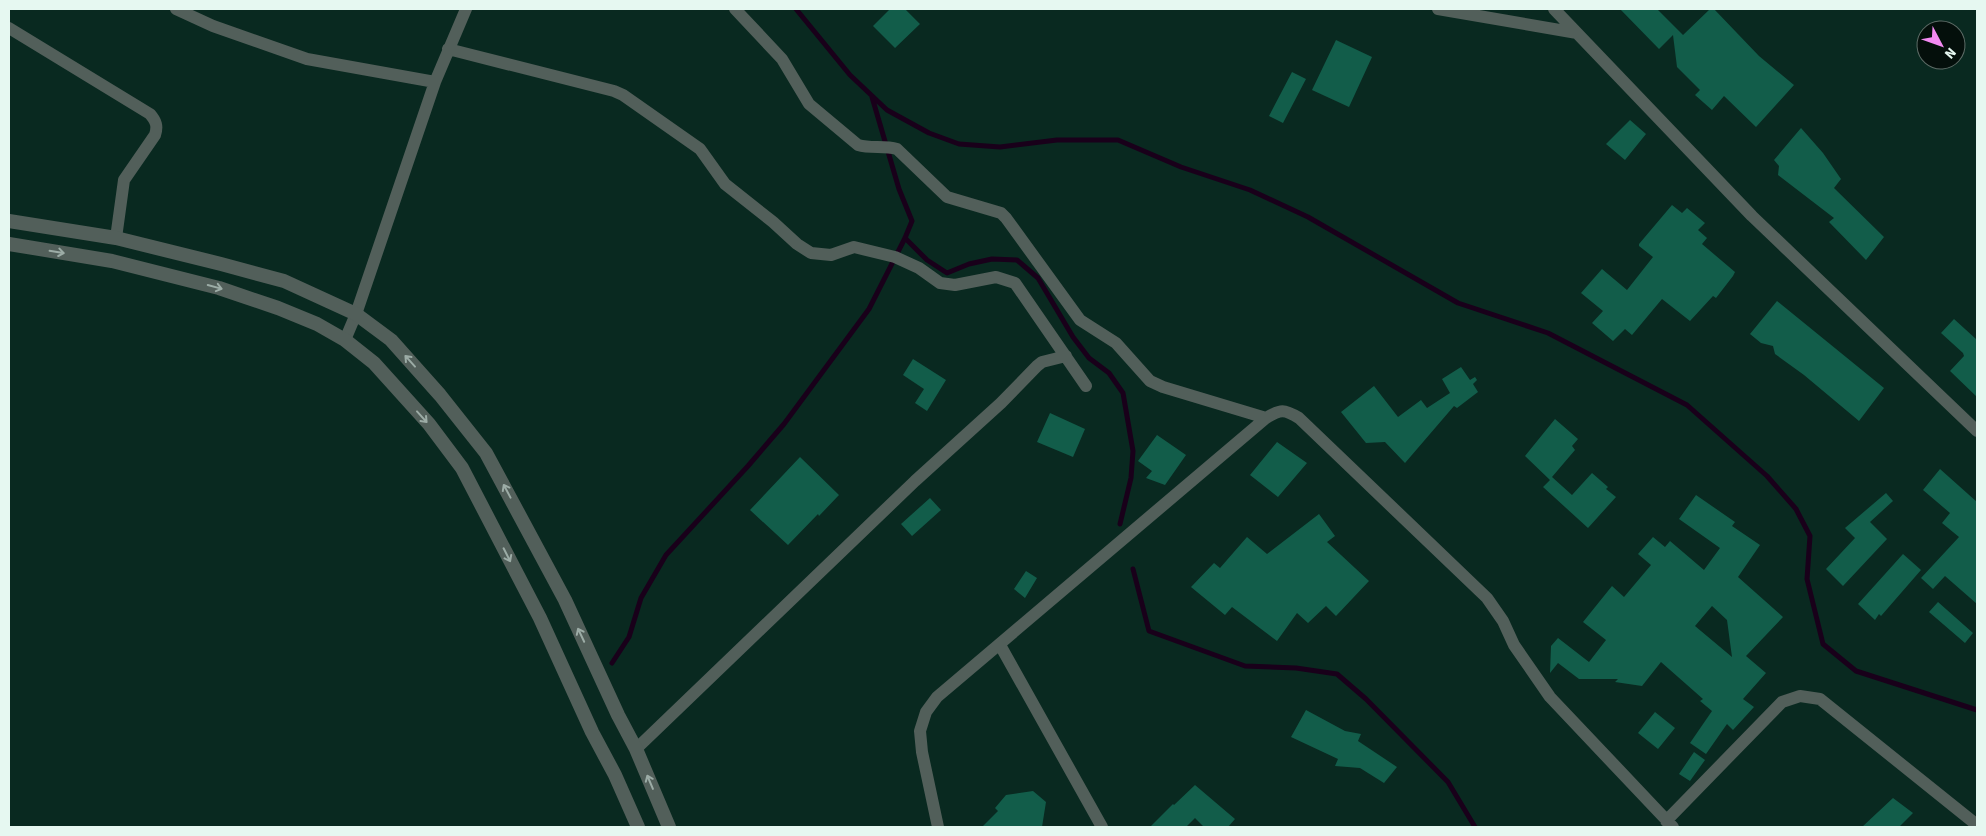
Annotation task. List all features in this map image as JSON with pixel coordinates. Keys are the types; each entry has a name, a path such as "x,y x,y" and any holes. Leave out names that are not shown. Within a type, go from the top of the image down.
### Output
{"street":[{"path":"176,9 213,26 307,59 434,82"},
{"path":"345,340 356,314 434,82 466,9"},
{"path":"735,9 782,59 809,104 858,145 865,147 888,146 897,149 947,196 1001,213 1080,320 1116,343 1150,381 1163,387 1266,418"},
{"path":"1438,9 1577,33"},
{"path":"1554,9 1752,216 1977,432"},
{"path":"9,28 150,114 156,121 157,129 155,135 124,180 116,238"},
{"path":"448,49 614,90 623,95 700,149 725,184 773,222 796,244 811,253 831,255 854,246 896,258 919,268 940,283 955,285 996,277 1015,283 1086,386"},
{"path":"9,221 116,238 284,282 356,314 391,340 440,395 486,453 565,600 618,715 636,749 669,827"},
{"path":"9,244 112,261 219,288 278,308 317,324 345,340 374,363 429,424 462,468 540,618 638,827"},
{"path":"636,749 915,481 1001,403 1037,366 1042,362 1066,356"},
{"path":"938,827 922,752 920,731 926,712 937,697 1266,418 1278,411 1288,411 1300,418 1487,598 1503,621 1514,645 1550,697 1670,824 1782,702 1800,696 1820,699 1977,825"},
{"path":"1000,645 1102,827"}],"building":[{"path":"890,9 905,9 920,24 895,48 873,26"},
{"path":"1620,9 1657,9 1683,35 1710,9 1714,9 1759,56 1794,85 1756,127 1724,96 1712,110 1695,95 1700,90 1677,67 1673,35 1659,49"},
{"path":"1336,40 1372,57 1349,107 1312,90"},
{"path":"1292,72 1306,79 1283,123 1269,116"},
{"path":"1630,120 1646,134 1625,160 1606,144"},
{"path":"1801,128 1823,153 1841,179 1834,188 1884,237 1866,260 1829,222 1834,218 1778,175 1779,166 1774,160"},
{"path":"1672,205 1682,213 1687,208 1705,223 1698,230 1707,238 1702,244 1735,272 1716,298 1713,296 1690,321 1662,299 1632,335 1625,329 1613,341 1592,323 1603,311 1581,293 1602,269 1627,290 1653,257 1639,244"},
{"path":"1777,301 1884,388 1859,421 1804,375 1775,354 1773,346 1761,343 1750,334"},
{"path":"1954,319 1976,339 1977,337 1977,397 1950,371 1964,356 1941,333"},
{"path":"913,359 946,380 927,411 915,403 924,389 903,375"},
{"path":"1461,367 1470,380 1475,377 1477,380 1473,384 1478,392 1457,408 1454,406 1405,463 1385,442 1366,443 1341,412 1374,386 1398,417 1421,400 1427,408 1450,393 1442,379"},
{"path":"1050,413 1085,429 1073,457 1037,442"},
{"path":"1555,419 1578,439 1572,446 1575,450 1552,477 1572,495 1592,473 1616,497 1588,528 1543,487 1550,480 1525,456"},
{"path":"1157,435 1186,455 1165,485 1146,478 1152,471 1138,461"},
{"path":"1277,442 1307,463 1278,497 1250,475"},
{"path":"800,457 839,495 788,545 750,510"},
{"path":"1940,469 1977,502 1977,604 1945,576 1933,589 1921,578 1959,537 1942,523 1950,513 1923,490"},
{"path":"1886,493 1893,501 1870,522 1887,539 1843,586 1826,569 1855,538 1845,528"},
{"path":"1696,495 1735,522 1732,526 1760,545 1738,577 1783,617 1746,656 1766,673 1743,699 1754,707 1733,730 1727,724 1706,754 1690,743 1712,711 1700,701 1703,699 1661,662 1642,686 1615,682 1618,679 1579,679 1558,663 1550,673 1551,646 1558,638 1589,662 1606,640 1583,622 1612,586 1624,597 1651,565 1638,554 1653,537 1665,547 1670,541 1704,570 1720,548 1679,519","holes":["1712,606 1727,620 1732,657 1695,626"]},
{"path":"930,498 941,510 912,536 901,524"},
{"path":"1319,514 1335,536 1327,542 1369,581 1336,616 1326,606 1308,623 1297,613 1277,641 1232,607 1225,615 1191,587 1214,563 1220,568 1247,537 1267,554"},
{"path":"1903,554 1921,570 1881,616 1879,614 1875,620 1858,604"},
{"path":"1026,571 1037,578 1025,598 1014,589"},
{"path":"1938,602 1973,633 1965,643 1929,612"},
{"path":"1306,710 1345,731 1361,734 1358,741 1397,767 1384,783 1360,768 1335,766 1338,759 1291,737"},
{"path":"1655,712 1675,728 1658,749 1638,733"},
{"path":"1694,752 1705,760 1690,781 1679,774"},
{"path":"1195,785 1235,819 1228,827 1204,827 1195,818 1186,827 1150,827 1173,804"},
{"path":"1033,791 1046,802 1042,827 982,827 998,811 995,808 1006,795"},
{"path":"1893,798 1913,813 1899,827 1862,827"}],"waterway":[{"path":"796,9 850,75 887,110 929,133 959,144 1000,147 1057,140 1118,140 1181,167 1250,190 1308,217 1458,303 1548,333 1687,405 1767,476 1796,509 1810,536 1807,579 1823,644 1856,671 1977,710"},
{"path":"612,663 629,637 641,598 666,555 784,424 869,309 905,238 912,221 899,189 872,97"},
{"path":"905,238 927,260 947,273 969,264 992,259 1017,260 1038,278 1073,337 1089,358 1109,373 1123,393 1133,451 1131,478 1120,524"},
{"path":"1133,569 1149,631 1245,666 1296,668 1337,674 1366,699 1448,782 1475,827"}]}
